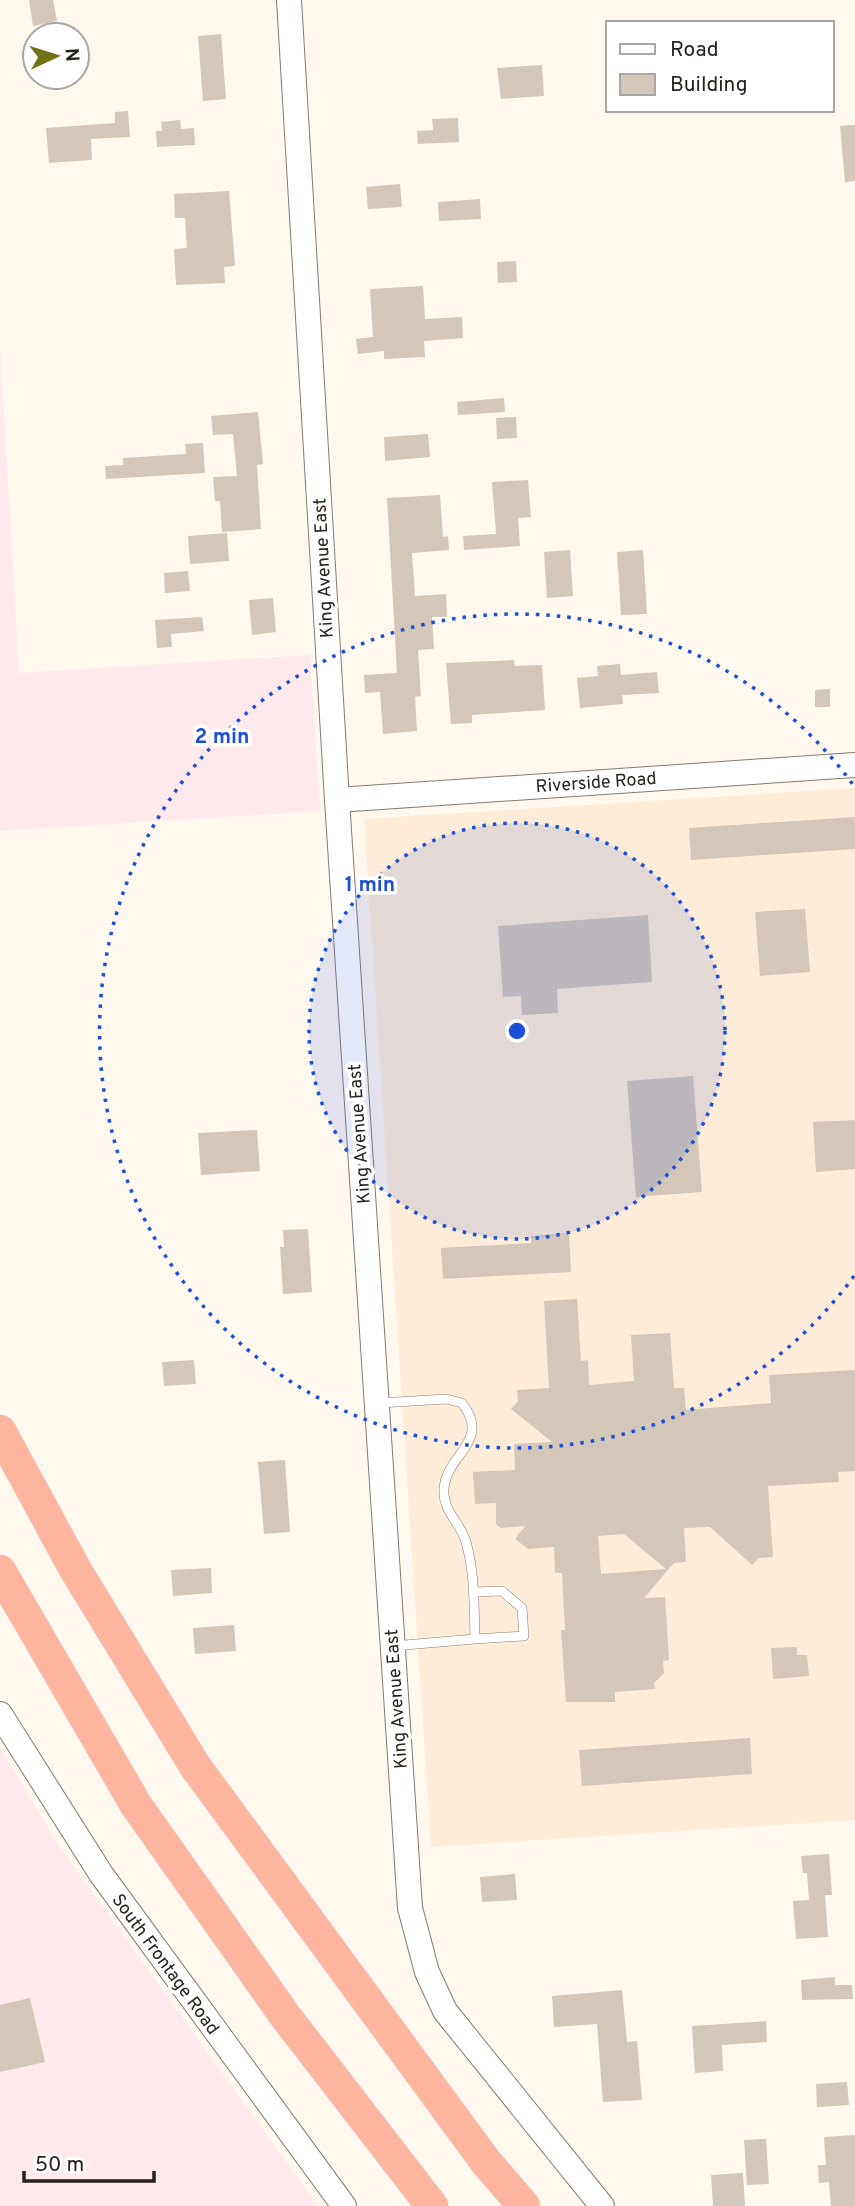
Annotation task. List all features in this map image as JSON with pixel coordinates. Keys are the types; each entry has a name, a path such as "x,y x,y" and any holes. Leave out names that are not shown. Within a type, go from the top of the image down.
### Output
{"highway":[{"path":"0,1431 75,1569 195,1766 486,2162 524,2206"},
{"path":"0,1571 136,1805 286,2017 432,2206"}],"main road":[{"name":"King Avenue East","path":"289,0 337,800 410,1908 427,1972 445,2011 603,2206"},
{"name":"Riverside Road","path":"337,800 855,765"},
{"name":"South Frontage Road","path":"0,1714 100,1874 344,2206"}],"lane":[{"path":"377,1404 446,1399 462,1402 470,1413 470,1442 449,1471 443,1487 448,1512 466,1540 475,1639"},
{"path":"393,1646 524,1636 522,1608 502,1591 472,1592"}],"shaded area":[{"path":"0,340 19,673 310,655 320,811 0,831"},
{"path":"855,788 855,1820 431,1847 364,819"},
{"path":"0,1747 57,1843 318,2206 0,2206"}],"building":[{"path":"29,0 53,0 57,21 32,21"},
{"path":"221,34 226,99 203,101 198,36"},
{"path":"542,65 544,96 501,99 497,68"},
{"path":"128,111 130,137 91,139 92,160 49,163 46,128 115,123 115,112"},
{"path":"458,118 459,142 418,144 417,131 433,130 432,119"},
{"path":"180,120 181,129 194,128 195,145 157,147 156,131 162,131 161,122"},
{"path":"855,125 855,181 845,182 840,126"},
{"path":"400,184 402,207 368,209 366,187"},
{"path":"229,191 235,266 224,267 225,283 176,285 174,249 187,248 185,218 175,218 174,194"},
{"path":"480,199 481,219 439,221 438,202"},
{"path":"516,261 517,282 498,283 497,262"},
{"path":"423,286 425,319 462,317 463,338 424,341 425,357 384,359 384,351 358,354 356,339 373,337 370,289"},
{"path":"504,398 505,412 458,415 457,402"},
{"path":"258,412 263,464 257,465 261,529 222,532 220,501 215,501 213,477 237,476 233,434 213,435 211,416"},
{"path":"516,417 517,438 497,439 496,418"},
{"path":"428,434 430,457 385,461 384,437"},
{"path":"203,443 205,473 106,479 105,466 123,465 123,458 186,454 185,444"},
{"path":"528,480 531,517 518,518 520,546 464,550 463,536 496,534 492,482"},
{"path":"440,495 443,537 448,536 449,550 412,553 415,596 446,594 447,617 432,617 434,649 418,650 421,696 415,697 417,731 383,734 380,692 365,693 364,675 397,673 387,498"},
{"path":"227,533 229,561 190,564 188,536"},
{"path":"570,550 573,596 547,598 544,552"},
{"path":"643,550 647,614 621,615 617,552"},
{"path":"188,571 190,591 165,593 164,573"},
{"path":"273,598 276,632 252,635 249,600"},
{"path":"202,617 204,631 171,634 172,647 157,648 155,620"},
{"path":"514,660 515,666 542,665 545,710 472,715 472,723 451,724 446,663"},
{"path":"620,664 621,675 657,672 659,693 622,695 623,704 580,708 577,678 598,676 597,666"},
{"path":"830,689 830,707 815,707 815,690"},
{"path":"855,817 855,849 691,860 689,828"},
{"path":"805,909 810,972 760,976 755,912"},
{"path":"648,915 652,982 557,989 558,1013 522,1015 521,996 503,997 498,926"},
{"path":"693,1076 702,1192 636,1197 627,1081"},
{"path":"855,1120 855,1169 816,1172 813,1122"},
{"path":"257,1130 260,1171 201,1175 198,1133"},
{"path":"308,1229 312,1292 283,1294 280,1247 284,1247 283,1230"},
{"path":"569,1233 571,1272 443,1279 441,1248 531,1243 531,1236"},
{"path":"577,1299 581,1361 588,1360 589,1385 634,1381 631,1335 670,1333 674,1388 684,1388 686,1410 771,1403 769,1375 855,1370 855,1471 838,1472 839,1482 768,1486 773,1557 759,1558 752,1565 710,1527 684,1528 686,1562 674,1563 644,1598 665,1597 669,1660 663,1661 664,1673 654,1683 655,1689 615,1692 615,1702 566,1702 561,1630 565,1630 562,1573 555,1573 554,1547 528,1549 515,1539 525,1526 501,1528 496,1524 496,1503 475,1504 473,1472 515,1470 514,1444 552,1442 511,1409 518,1401 517,1390 549,1388 544,1301","holes":["624,1534 666,1569 601,1574 598,1536"]},
{"path":"194,1360 196,1384 164,1386 162,1362"},
{"path":"285,1460 290,1532 264,1534 258,1462"},
{"path":"211,1568 212,1593 173,1596 171,1570"},
{"path":"234,1625 236,1651 195,1654 193,1628"},
{"path":"797,1647 797,1655 807,1655 809,1676 773,1679 771,1648"},
{"path":"750,1738 752,1774 582,1786 579,1750"},
{"path":"829,1854 832,1895 825,1895 828,1937 796,1939 793,1901 809,1900 807,1873 803,1873 801,1856"},
{"path":"515,1874 517,1900 482,1902 480,1877"},
{"path":"835,1977 835,1985 852,1985 853,1999 802,2000 801,1980"},
{"path":"622,1990 627,2042 637,2041 642,2100 603,2102 597,2024 554,2027 552,1996"},
{"path":"30,1998 45,2062 0,2072 0,2005"},
{"path":"766,2021 767,2042 722,2045 723,2071 695,2073 692,2026"},
{"path":"847,2082 849,2105 817,2107 816,2084"},
{"path":"855,2135 855,2206 831,2206 829,2182 819,2183 818,2165 826,2165 824,2137"},
{"path":"766,2139 769,2184 747,2185 744,2140"},
{"path":"743,2173 745,2206 713,2206 711,2175"}]}
